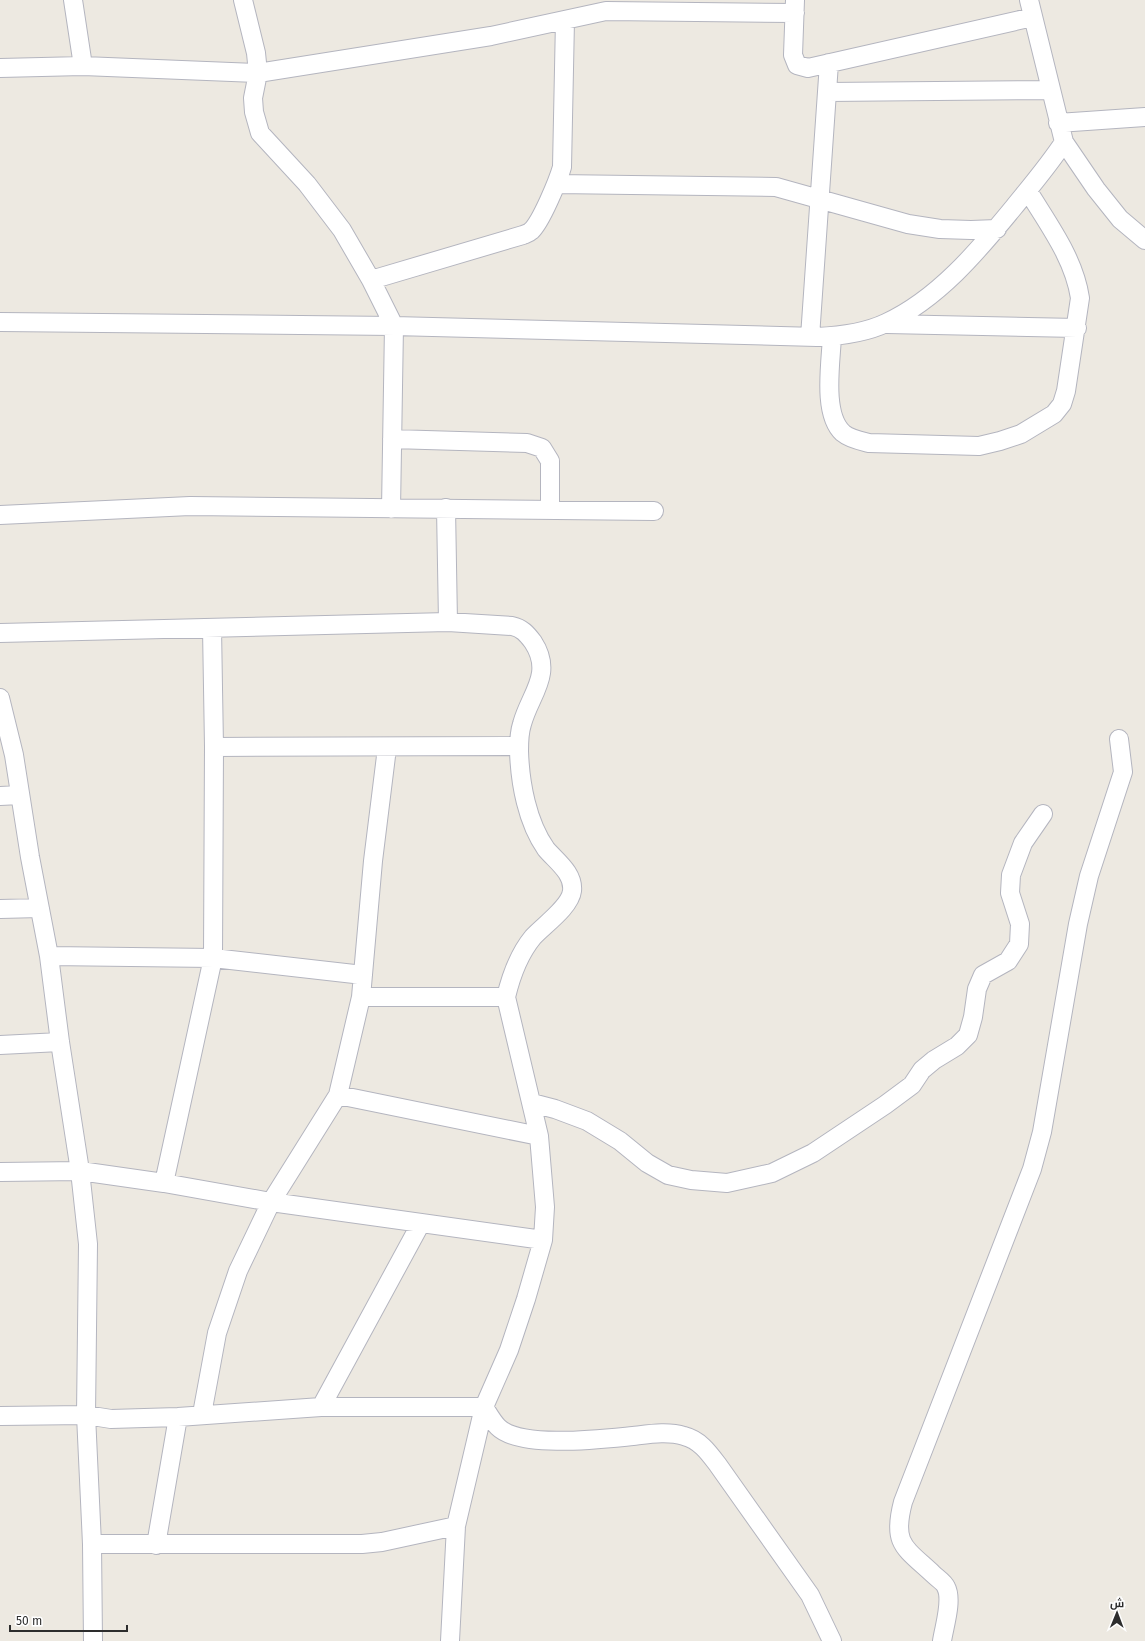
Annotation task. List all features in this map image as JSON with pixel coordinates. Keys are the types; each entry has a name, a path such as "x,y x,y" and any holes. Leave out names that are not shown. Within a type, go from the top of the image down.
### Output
{"street":[{"path":"73,0 83,66"},
{"path":"243,0 256,53 258,73 253,98 254,112 260,133 307,184 342,230 371,280 394,326 391,508"},
{"path":"0,68 83,66 258,73 491,36 606,11 795,7 793,55 797,64 808,68 1031,8 1058,123 1064,142 1096,189 1120,218 1145,240"},
{"path":"371,280 522,235 530,231 536,225 556,184 562,167 565,20"},
{"path":"810,337 829,63"},
{"path":"827,92 1051,90"},
{"path":"1058,123 1145,117"},
{"path":"0,322 394,326 810,337 832,336 868,330 885,324 904,314 926,298 971,257 997,229 1028,191 1054,158 1064,142"},
{"path":"556,184 776,187 908,224 940,229 997,229"},
{"path":"832,336 831,403 837,425 844,434 853,439 869,443 979,446 1000,442 1021,434 1054,414 1062,404 1066,391 1077,328 1080,298 1078,284 1068,260 1052,230 1028,191"},
{"path":"885,324 1077,328"},
{"path":"392,439 527,443 542,448 550,461 550,509"},
{"path":"0,515 190,506 654,510"},
{"path":"446,508 448,622"},
{"path":"0,633 448,622 512,626 519,628 531,640 538,650 542,659 539,683 522,723 519,746 523,784 533,826 546,848 567,872 572,883 572,892 567,903 537,933 528,945 511,978 506,997 540,1136 545,1207 543,1240 509,1350 484,1407 456,1526 450,1641"},
{"path":"164,1183 213,958 214,747 212,628"},
{"path":"0,698 14,755 49,956 60,1042 80,1172 88,1244 86,1415 92,1544 93,1641"},
{"path":"942,1641 949,1598 946,1586 907,1550 898,1537 898,1519 903,1502 1032,1169 1042,1132 1078,924 1089,876 1123,772 1119,739"},
{"path":"214,747 387,748 519,746"},
{"path":"202,1414 217,1333 238,1271 271,1202 338,1095 361,997 373,861 387,748"},
{"path":"0,796 20,796"},
{"path":"532,1103 555,1109 587,1121 620,1141 647,1163 668,1175 691,1180 727,1183 772,1173 814,1153 886,1106 912,1085 922,1070 934,1060 957,1046 968,1035 973,1017 977,989 983,975 1008,961 1019,944 1020,924 1010,893 1011,875 1022,843 1043,814"},
{"path":"0,909 40,908"},
{"path":"49,956 213,958 363,975"},
{"path":"361,997 506,997"},
{"path":"0,1045 60,1042"},
{"path":"338,1095 540,1136"},
{"path":"0,1172 80,1172 164,1183 271,1202 543,1240"},
{"path":"321,1408 422,1223"},
{"path":"0,1416 86,1415 111,1419 178,1417 202,1414 321,1408 484,1407"},
{"path":"484,1407 498,1427 510,1435 528,1439 567,1440 667,1433 685,1436 702,1444 810,1595 832,1641"},
{"path":"156,1545 178,1417"},
{"path":"92,1544 362,1544 382,1542 456,1526"}]}
